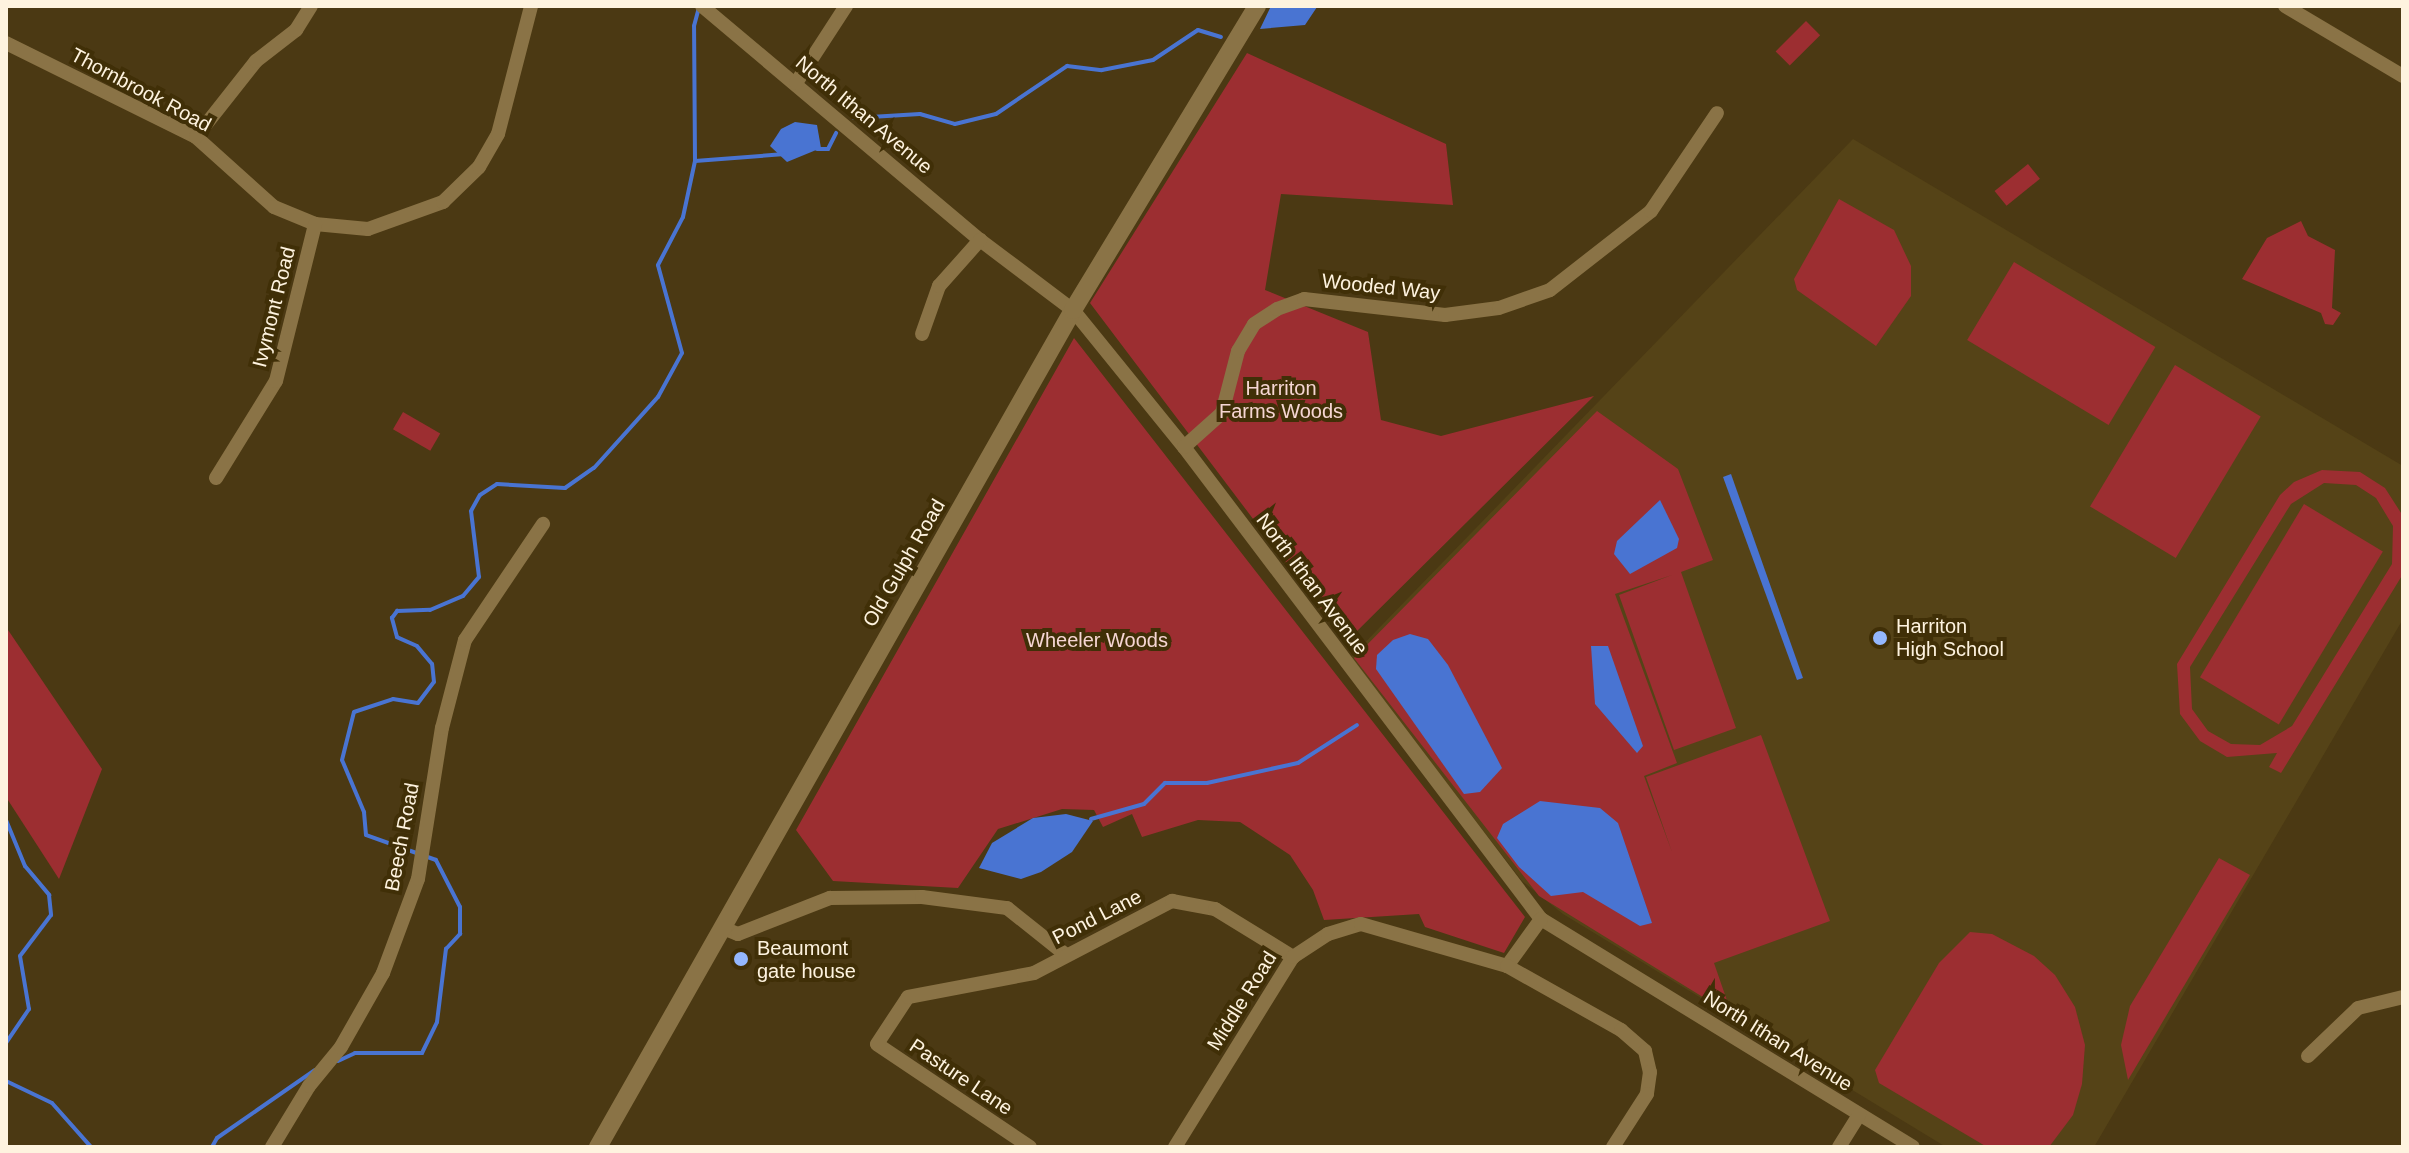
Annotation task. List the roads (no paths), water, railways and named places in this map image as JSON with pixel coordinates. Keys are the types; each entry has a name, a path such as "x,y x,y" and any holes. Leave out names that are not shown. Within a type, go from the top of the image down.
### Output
{"street":[{"path":"196,137 256,61 296,30 311,6"},
{"name":"Thornbrook Road","path":"6,43 196,137 274,207 315,224 379,227 432,207 462,186 498,134 531,6"},
{"path":"796,83 846,6"},
{"name":"Old Gulph Road","path":"598,1147 1073,310 1257,6"},
{"path":"2285,6 2403,76"},
{"name":"North Ithan Avenue","path":"708,11 980,240 1073,310 1184,447 1541,919 1913,1147"},
{"name":"Wooded Way","path":"1184,447 1222,413 1238,351 1254,324 1277,309 1304,299 1445,315 1499,308 1550,290 1651,211 1717,113"},
{"name":"Ivymont Road","path":"216,478 276,381 315,224"},
{"path":"922,334 939,286 980,240"},
{"name":"Beech Road","path":"272,1147 309,1086 341,1047 383,973 418,879 442,728 465,640 543,524"},
{"path":"723,928 738,934 830,898 922,897 1007,908 1066,955"},
{"name":"Pond Lane","path":"908,997 1034,973 1172,901 1189,900 1215,909 1293,957"},
{"path":"1541,919 1507,966 1621,1030 1645,1051 1650,1072 1647,1094 1613,1147"},
{"name":"Middle Road","path":"1175,1147 1293,957 1328,934 1361,924 1507,966"},
{"name":"Pasture Lane","path":"908,997 877,1044 1030,1147"},
{"path":"2308,1056 2358,1008 2403,997"},
{"path":"1839,1147 1859,1115"}],"water":[{"path":"1271,6 1359,6 1317,7 1305,25 1260,29"},
{"path":"795,122 817,125 821,148 787,162 770,146 781,129"},
{"path":"1731,474 1803,678 1797,680 1723,477"},
{"path":"1660,500 1679,539 1677,548 1630,574 1614,554 1617,541"},
{"path":"1410,634 1428,639 1448,665 1502,768 1480,792 1464,794 1376,669 1377,655 1393,640"},
{"path":"1591,646 1608,646 1643,746 1637,753 1595,704"},
{"path":"1540,801 1600,808 1618,823 1652,923 1640,926 1583,892 1551,896 1519,867 1497,838 1503,824"},
{"path":"1066,814 1093,821 1072,852 1041,872 1021,879 979,868 992,843 1033,818"}],"waterway":[{"path":"338,1061 355,1053 422,1053 437,1022 446,949 460,934 460,907 436,860 366,835 364,812 342,760 354,712 393,699 418,703 434,682 432,664 417,646 397,637 392,618 397,611 430,610 463,596 479,577 471,511 480,495 497,484 565,488 594,468 658,397 682,353 658,265 683,217 695,161 694,26 699,7"},
{"path":"854,118 920,114 955,124 996,114 1067,66 1102,70 1153,60 1198,30 1221,37"},
{"path":"817,149 828,149 836,133"},
{"path":"695,161 785,154"},
{"path":"1091,819 1144,804 1165,783 1207,783 1298,763 1357,725"},
{"path":"6,820 25,866 49,895 51,915 20,956 29,1009 6,1043"},
{"path":"212,1147 217,1138 315,1070"},
{"path":"6,1081 52,1103 91,1147"}],"place":[{"name":"Harriton High School","path":"1880,638"},
{"name":"Beaumont gate house","path":"741,959"}],"park label":[{"name":"Harriton Farms Woods","path":"1281,400"},
{"name":"Wheeler Woods","path":"1097,640"}]}
